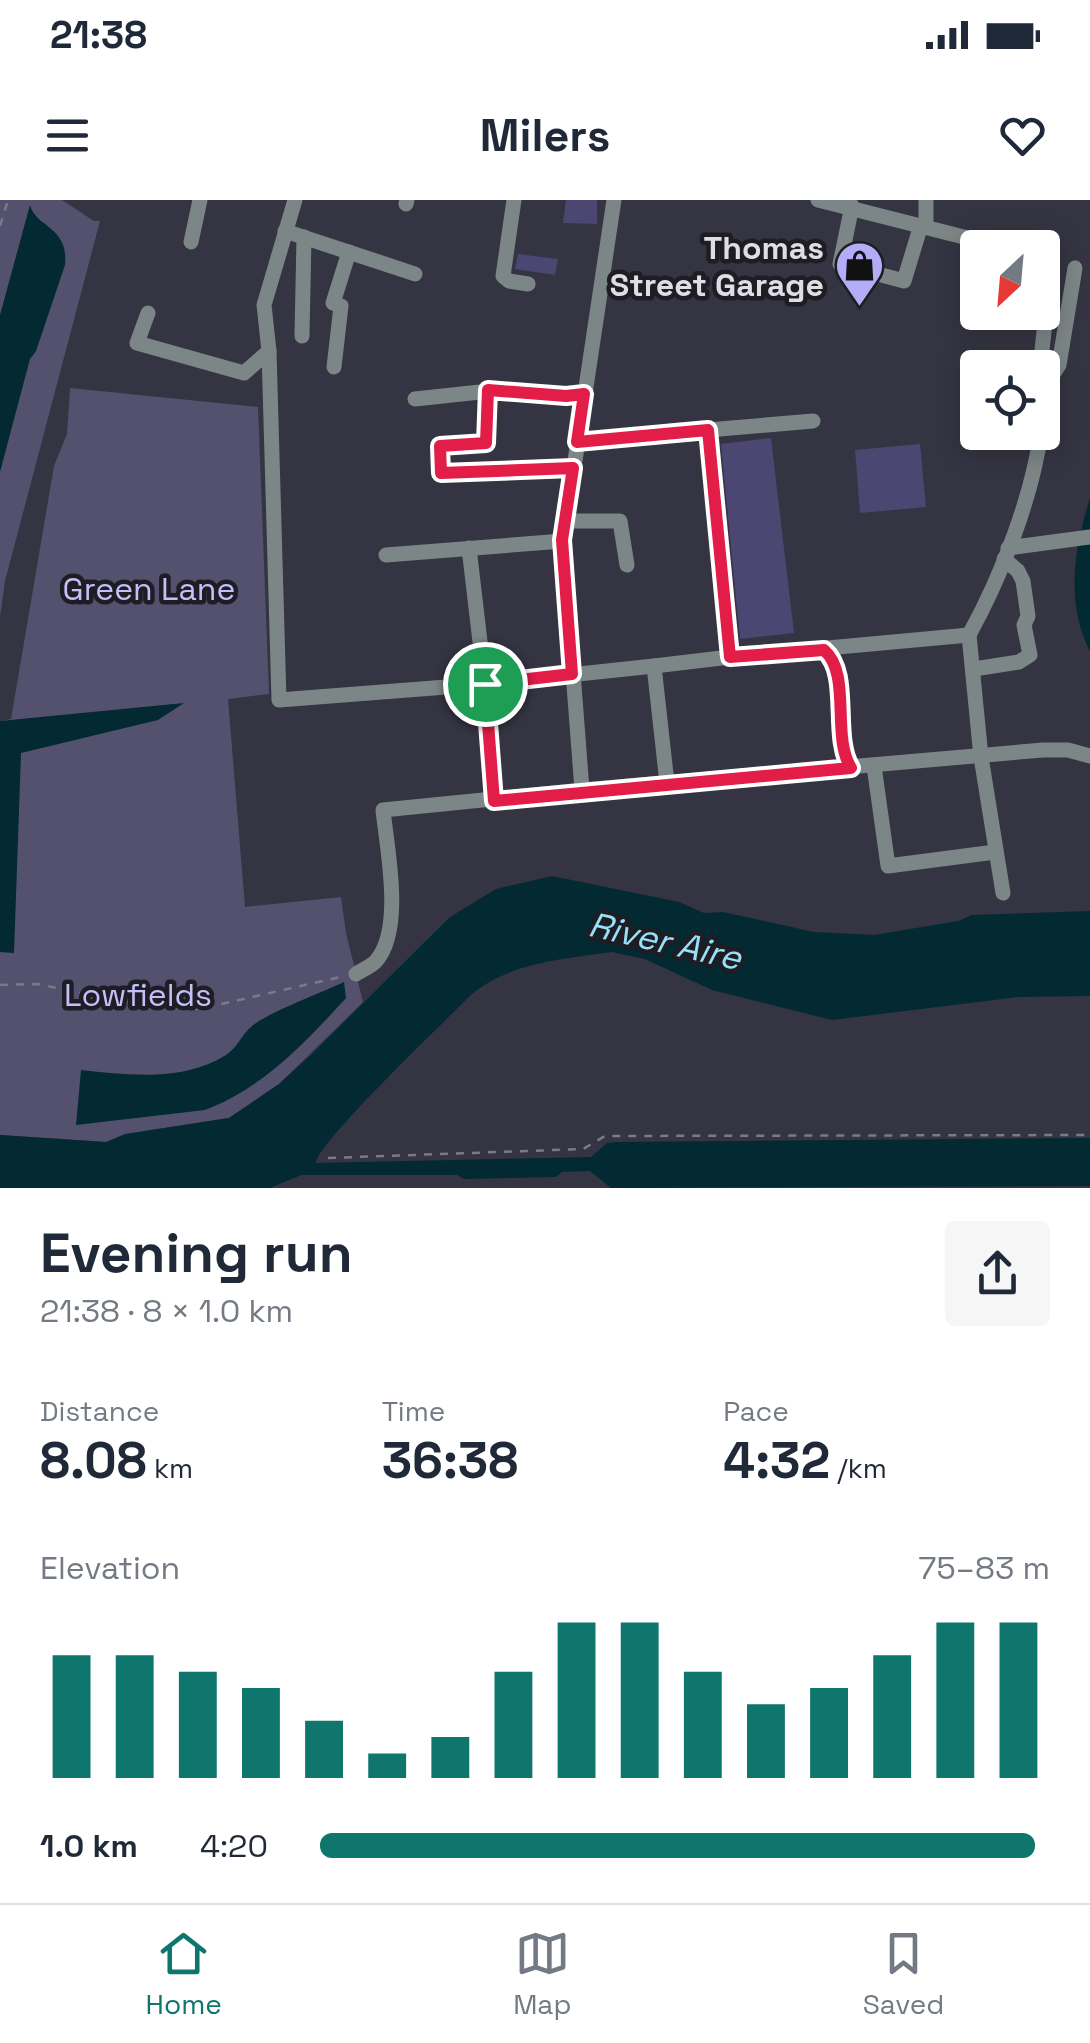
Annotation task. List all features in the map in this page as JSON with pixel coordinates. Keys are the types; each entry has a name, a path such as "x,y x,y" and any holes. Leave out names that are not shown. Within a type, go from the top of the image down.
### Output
{"street":[{"path":"191,242 200,200"},
{"path":"295,200 264,306 270,351 279,700 485,684 969,635"},
{"path":"514,200 503,276 528,284"},
{"path":"582,790 562,540 614,200"},
{"path":"818,200 960,236"},
{"path":"852,206 840,264 904,281 924,225 926,200"},
{"path":"285,231 415,274"},
{"path":"302,336 304,237"},
{"path":"334,366 341,306 333,303 349,252"},
{"path":"1060,361 1082,270"},
{"path":"148,313 137,343 244,373 270,351"},
{"path":"416,400 488,390 584,394"},
{"path":"488,390 486,443 440,446 441,473 573,468"},
{"path":"577,442 814,420"},
{"path":"708,430 730,657"},
{"path":"1003,894 981,757 969,635 1006,554 1039,450"},
{"path":"565,521 620,522 626,565"},
{"path":"1006,554 1090,537"},
{"path":"386,555 562,540"},
{"path":"469,548 494,801"},
{"path":"974,670 1019,662 1030,655 1024,625 1028,616 1023,581 1006,554"},
{"path":"824,650 836,666 844,750 851,768"},
{"path":"654,666 667,783"},
{"path":"356,974 376,962 389,938 391,888 383,810 1043,750 1068,750 1090,756"},
{"path":"874,766 888,866 995,852"}],"path":[{"path":"0,226 8,200"},
{"path":"0,986 37,984 143,1005 199,1009 356,974"},
{"path":"328,1158 583,1149 605,1136 1090,1135"}],"green space":[{"path":"0,200 62,200 100,221 5,581 0,617"},
{"name":"Lowfields","path":"70,388 258,407 269,694 228,699 245,907 341,897 363,1002 279,1084 229,1118 145,1131 106,1142 0,1135 0,721 11,719 54,466 67,434"}],"water":[{"path":"30,205 62,242 65,265 30,359 0,472 0,315"},
{"path":"1090,498 1090,652 1077,614 1075,575"},
{"path":"184,703 158,720 21,753 14,953 0,952 0,721"},
{"name":"River Aire","path":"552,876 679,902 704,913 723,912 814,932 874,935 958,921 972,915 1090,911 1090,996 1019,997 832,1020 712,990 645,959 612,952 556,960 503,975 471,995 359,1108 316,1163 591,1157 607,1143 616,1142 1090,1138 1090,1186 611,1188 590,1171 562,1172 556,1177 464,1179 457,1175 301,1175 270,1188 0,1188 0,1135 106,1142 125,1134 229,1118 279,1084 311,1055 450,917 496,889"},
{"path":"344,982 346,998 315,1031 282,1063 226,1101 205,1110 76,1125 81,1070 155,1074 209,1064 226,1055 260,1021"}],"building":[{"path":"566,200 597,200 597,224 563,223"},
{"path":"518,254 558,259 555,275 515,269"},
{"path":"771,438 794,633 740,639 721,444"},
{"path":"920,444 926,507 860,513 855,450"}],"place":[{"name":"Thomas Street Garage","path":"859,308"}],"route":[{"path":"488,390 584,394 577,442 708,430 730,657 824,650 828,653 836,666 844,750 851,768 494,801 485,684 572,674 562,540 573,468 441,473 440,446 486,443 488,390"}],"park label":[{"name":"Green Lane","path":"149,589"}]}
